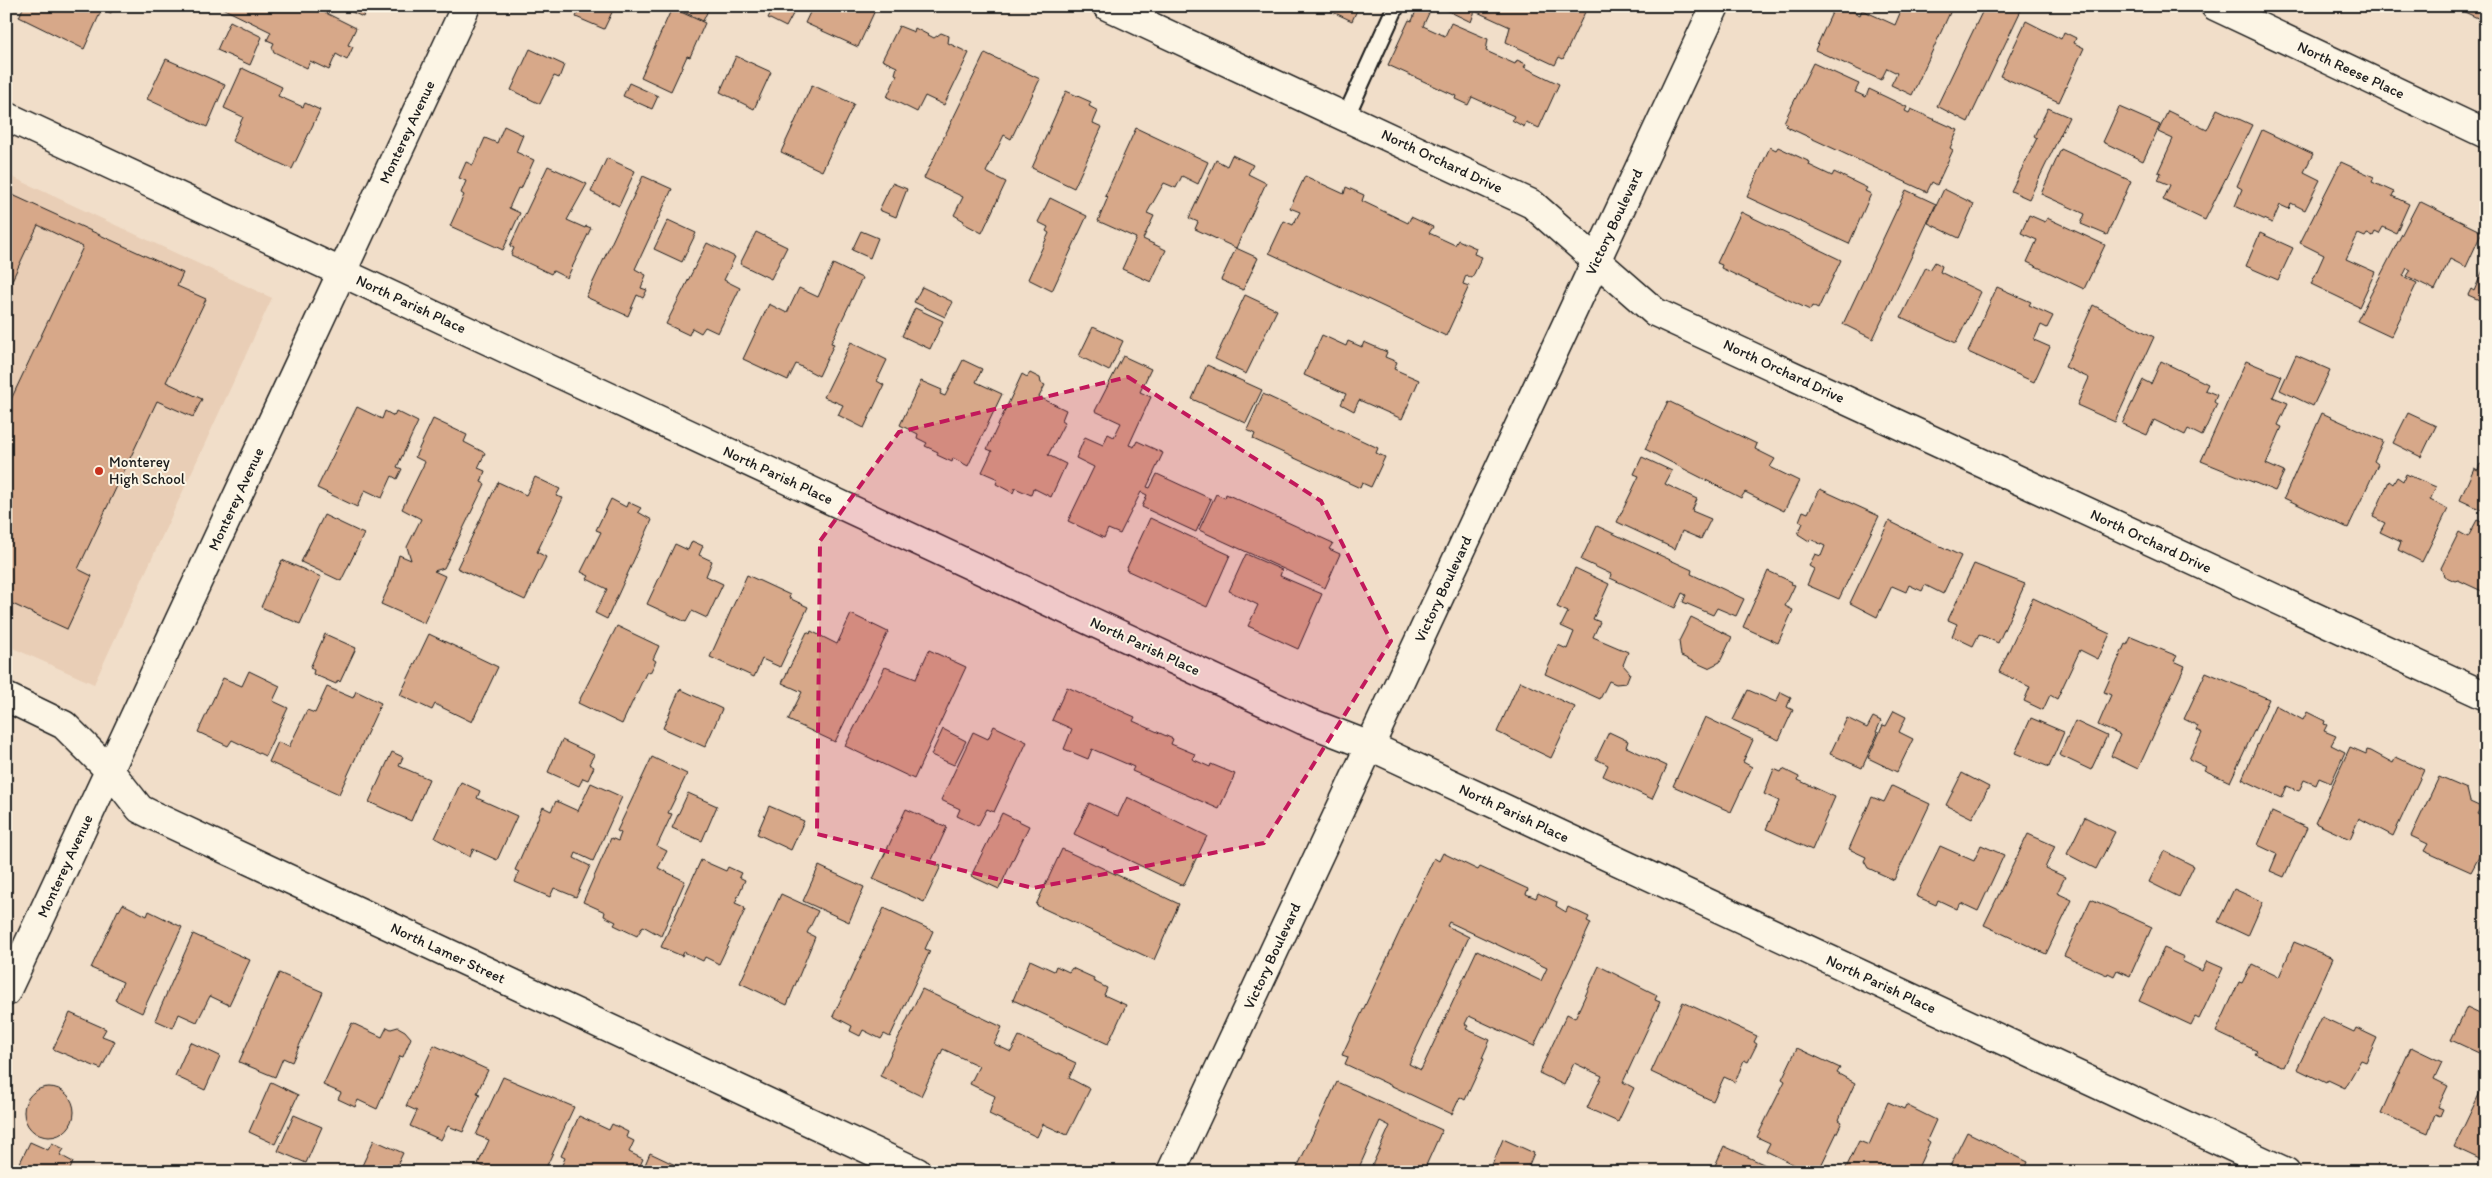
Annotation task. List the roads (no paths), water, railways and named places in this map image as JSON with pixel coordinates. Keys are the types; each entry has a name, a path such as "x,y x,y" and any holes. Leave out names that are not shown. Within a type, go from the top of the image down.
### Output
{"street":[{"name":"Monterey Avenue","path":"6,992 466,6"},
{"name":"North Orchard Drive","path":"1107,6 1532,204 1655,312 2486,696"},
{"name":"Victory Boulevard","path":"1171,1172 1715,6"},
{"name":"North Reese Place","path":"2215,6 2486,134"},
{"name":"North Parish Place","path":"6,116 1303,720 1370,746 2286,1172"},
{"name":"North Lamer Street","path":"6,697 64,725 110,771 140,809 917,1172"}],"lane":[{"path":"1346,116 1396,6"}],"place":[{"name":"Monterey High School","path":"99,471"}]}
